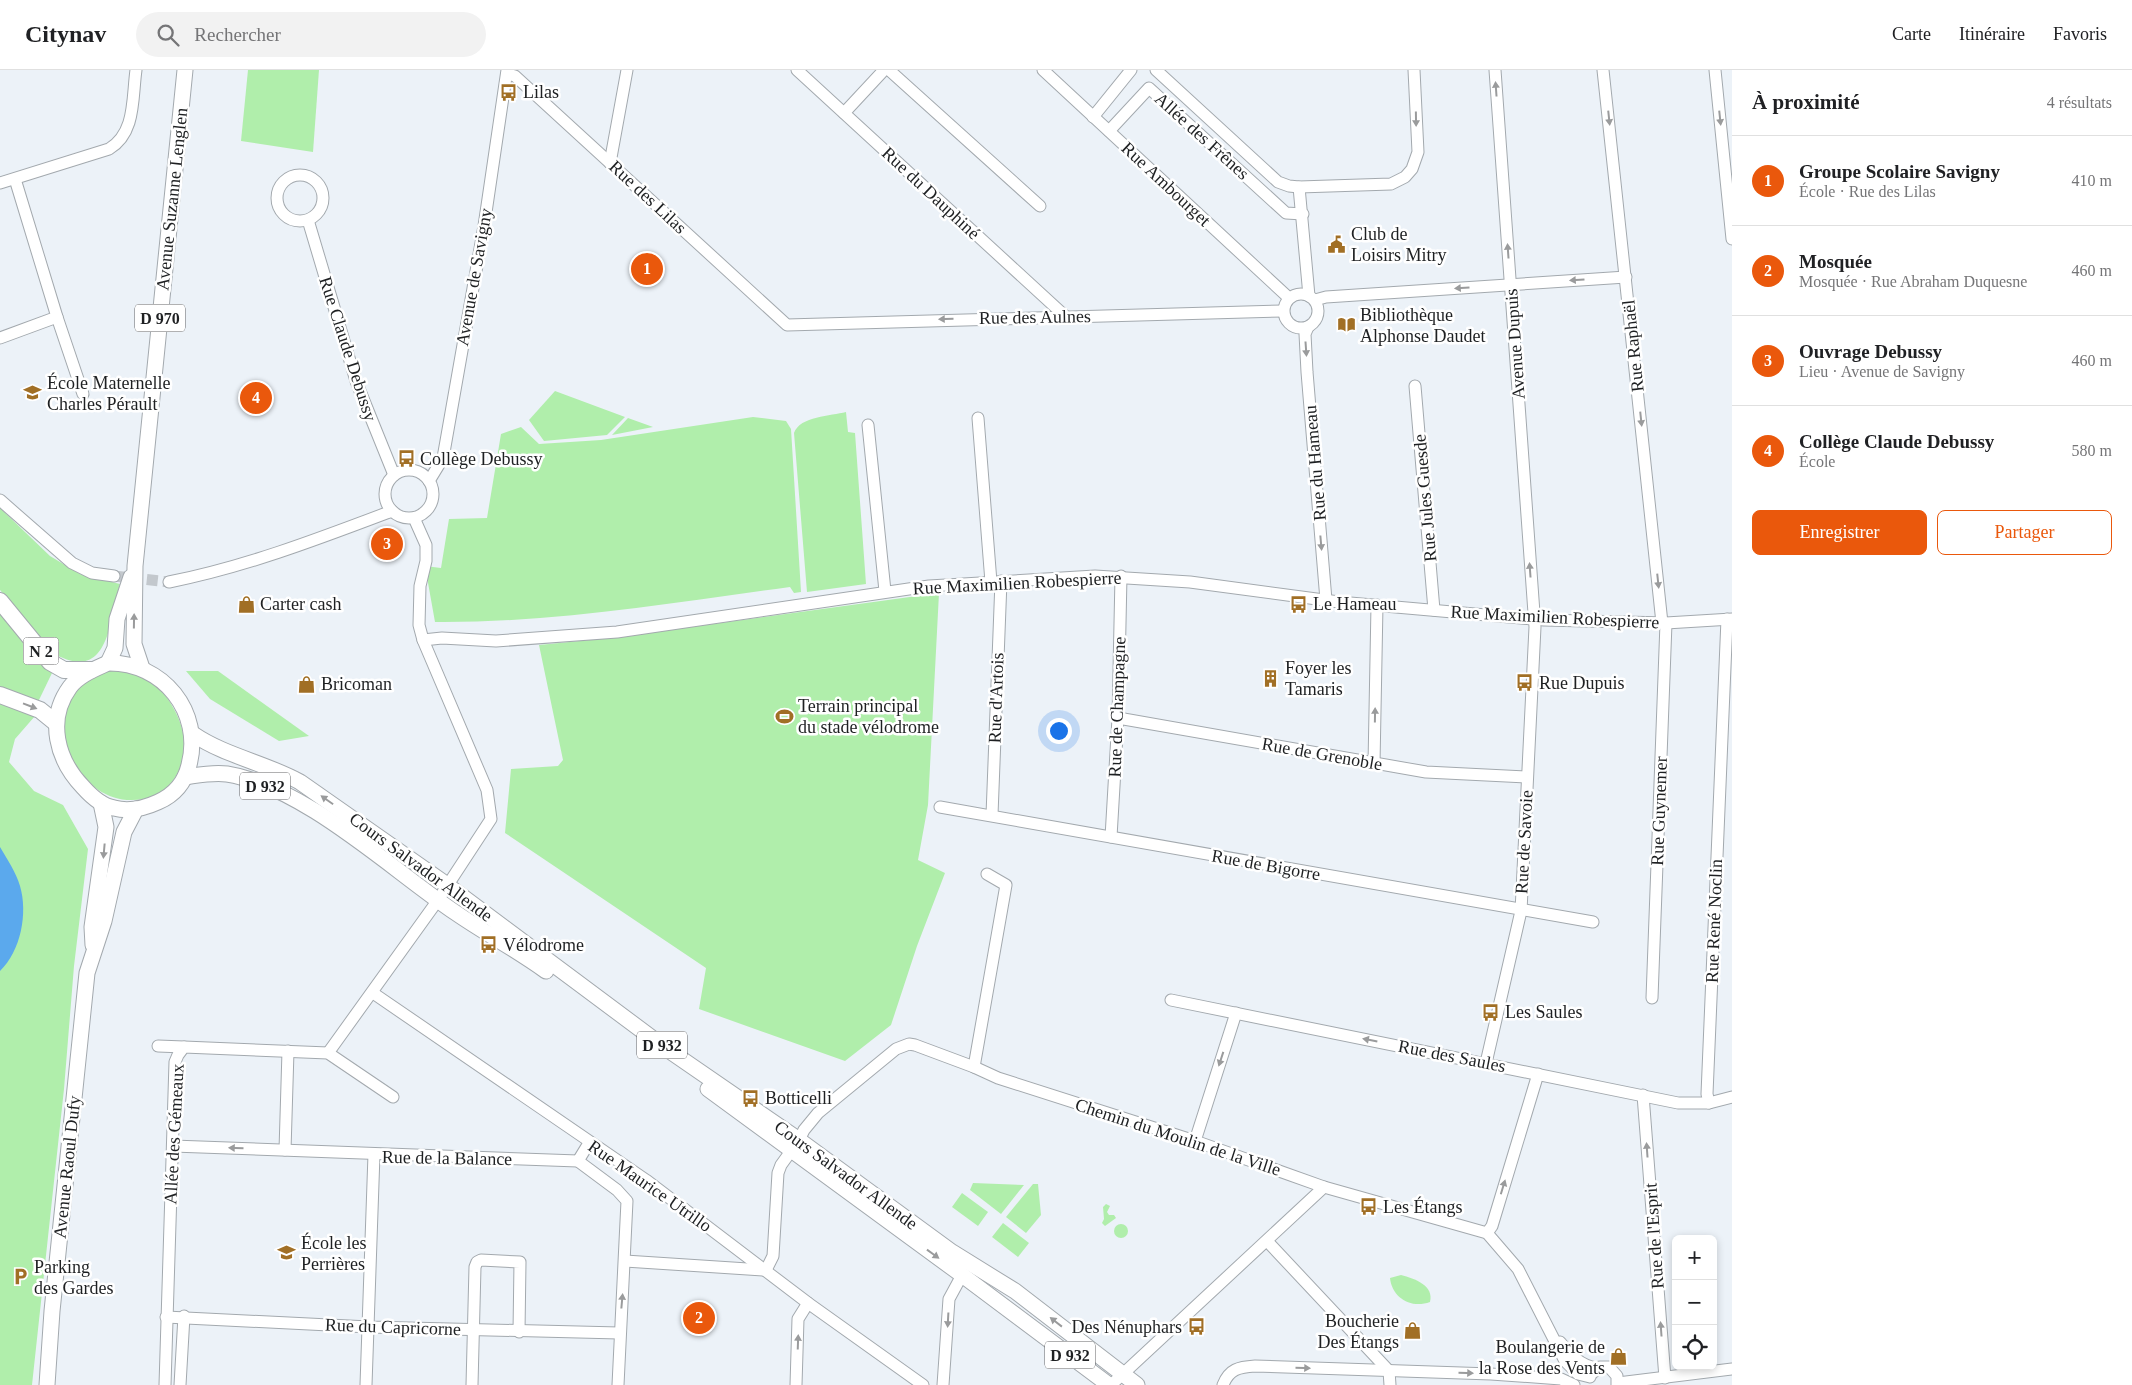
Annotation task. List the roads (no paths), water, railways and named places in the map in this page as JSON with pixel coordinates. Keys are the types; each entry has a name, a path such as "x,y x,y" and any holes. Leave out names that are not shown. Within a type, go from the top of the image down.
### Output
{"highway":[{"name":"N 2","path":"0,601 50,662 64,670 92,670"},
{"path":"0,695 40,710 56,723"}],"main road":[{"name":"Avenue Suzanne Lenglen","path":"142,668 134,644 135,566 185,70"},
{"name":"Avenue Suzanne Lenglen","path":"108,663 116,644 117,619 135,566"},
{"path":"108,663 124,663 142,668 163,682 176,695 193,734 192,753 185,777 174,792 162,800 136,809 112,808 102,803 82,786 64,762 57,741 56,723 58,710 70,687 92,670 108,663"},
{"name":"Cours Salvador Allende","path":"193,734 212,747 275,768 300,782 447,885 796,1146 1110,1385"},
{"name":"Cours Salvador Allende","path":"185,777 208,773 227,774 256,782 284,794 336,827 438,900 540,966 796,1146 952,1252 1015,1291 1122,1374"},
{"name":"Avenue Raoul Dufy","path":"93,950 92,927 106,827 102,803"},
{"name":"Avenue Raoul Dufy","path":"47,1385 52,1312 87,973 104,921 124,832 136,809"},
{"name":"D 932","path":"1122,1374 1137,1385"}],"street":[{"path":"0,183 109,149 121,142 130,122 136,70"},
{"path":"610,163 627,70"},
{"name":"Rue du Dauphiné","path":"797,70 1065,316"},
{"path":"844,113 884,70"},
{"path":"888,70 1040,206"},
{"name":"Rue Ambourget","path":"1043,70 1289,298"},
{"path":"1156,70 1278,182 1299,187 1391,184 1405,177 1412,169 1418,152 1414,70"},
{"name":"Avenue Dupuis","path":"1495,70 1534,618"},
{"name":"Rue Raphaël","path":"1603,70 1664,623"},
{"path":"1714,70 1732,239"},
{"name":"Rue des Lilas","path":"507,72 515,76 786,324"},
{"name":"Avenue de Savigny","path":"429,481 443,458 484,226 507,72"},
{"path":"1093,117 1126,72"},
{"name":"Allée des Frênes","path":"1109,131 1149,88 1286,213 1303,214"},
{"path":"292,176 308,176 320,187 323,202 315,216 308,220 301,221 287,217 278,206 278,192 286,180 292,176"},
{"path":"14,179 83,394"},
{"path":"1299,187 1312,298 1318,315 1308,327 1292,326 1287,322 1283,312 1289,298 1299,293 1312,298 1626,278"},
{"name":"Rue Claude Debussy","path":"308,220 356,381 394,475"},
{"name":"Rue des Aulnes","path":"786,324 1283,312"},
{"path":"0,338 57,317"},
{"name":"Rue du Hameau","path":"1308,327 1305,334 1326,600"},
{"name":"Rue Jules Guesde","path":"1415,386 1434,610"},
{"name":"Rue d'Artois","path":"978,418 996,581 992,815"},
{"path":"868,425 885,591"},
{"path":"409,470 424,475 429,481 433,496 432,504 421,515 414,518 398,516 392,511 385,497 388,481 394,475 409,470"},
{"path":"0,500 72,563 92,572 114,576"},
{"path":"168,582 215,573 317,540 392,511"},
{"path":"393,1097 328,1053 438,900 491,819 487,790 423,640 420,618 420,586 426,561 426,545 414,518"},
{"name":"Rue Maximilien Robespierre","path":"423,640 442,638 496,641 617,632 885,591 996,581 1121,576 1190,582 1326,600 1534,618 1664,623 1729,619"},
{"name":"Rue de Champagne","path":"1111,837 1118,718 1121,576"},
{"path":"1374,764 1377,605"},
{"name":"Rue de Savoie","path":"1486,1063 1521,911 1534,618"},
{"name":"Rue René Noclin","path":"1709,1103 1707,1094 1729,619"},
{"name":"Rue Guynemer","path":"1652,998 1664,623"},
{"name":"Rue de Grenoble","path":"1118,718 1426,772 1527,777"},
{"name":"Rue de Bigorre","path":"940,807 1521,911 1593,922"},
{"path":"974,1067 1006,885 987,874"},
{"name":"Rue Maurice Utrillo","path":"373,992 646,1180 808,1302 923,1385"},
{"name":"Rue des Saules","path":"1172,1000 1678,1103 1709,1103 1732,1097"},
{"path":"1195,1141 1236,1013"},
{"name":"Chemin du Moulin de la Ville","path":"796,1146 804,1130 818,1113 896,1050 909,1044 974,1067 998,1078 1195,1141 1324,1187 1487,1233"},
{"path":"158,1046 184,1047"},
{"name":"Allée des Gémeaux","path":"165,1385 175,1062 178,1055 184,1047 328,1053"},
{"path":"285,1150 288,1051"},
{"path":"1538,1074 1492,1226 1487,1233 1518,1269 1553,1335 1584,1366 1589,1380 1609,1367 1617,1380 1665,1378 1732,1369"},
{"name":"Rue de l'Esprit","path":"1643,1095 1665,1378"},
{"path":"589,1142 578,1161 627,1201 625,1261 619,1333 618,1385"},
{"path":"173,1146 374,1154"},
{"path":"625,1261 744,1267 766,1270 773,1256 778,1173 781,1165 796,1146"},
{"name":"Rue de la Balance","path":"366,1385 374,1154 578,1161"},
{"path":"1110,1385 1324,1187"},
{"path":"1267,1241 1389,1371 1390,1385"},
{"path":"472,1385 477,1262 481,1260 514,1260 521,1265 519,1332"},
{"path":"943,1385 949,1299 962,1274"},
{"path":"796,1385 798,1319 808,1302"},
{"path":"180,1385 184,1316"},
{"name":"Rue du Capricorne","path":"166,1317 184,1316 369,1327 619,1333"},
{"path":"1223,1385 1230,1373 1238,1367 1255,1366 1562,1379 1574,1385"}],"water":[{"path":"0,847 20,886 23,919 18,942 7,963 0,971"}],"tunnel":[{"path":"114,576 169,582"}],"place":[{"name":"Lilas","path":"509,92"},
{"name":"Club de Loisirs Mitry","path":"1337,244"},
{"name":"Groupe Scolaire Savigny","path":"647,269"},
{"name":"Bibliothèque Alphonse Daudet","path":"1346,325"},
{"name":"École Maternelle Charles Pérault","path":"33,393"},
{"name":"Collège Claude Debussy","path":"256,398"},
{"name":"Collège Debussy","path":"406,459"},
{"name":"Ouvrage Debussy","path":"387,544"},
{"name":"Carter cash","path":"246,604"},
{"name":"Le Hameau","path":"1299,604"},
{"name":"Foyer les Tamaris","path":"1271,678"},
{"name":"Rue Dupuis","path":"1525,683"},
{"name":"Bricoman","path":"307,684"},
{"name":"Terrain principal du stade vélodrome","path":"784,716"},
{"name":"Vélodrome","path":"489,945"},
{"name":"Les Saules","path":"1491,1012"},
{"name":"Botticelli","path":"751,1098"},
{"name":"Les Étangs","path":"1369,1207"},
{"name":"École les Perrières","path":"287,1253"},
{"name":"Parking des Gardes","path":"20,1277"},
{"name":"Mosquée","path":"699,1318"},
{"name":"Des Nénuphars","path":"1196,1327"},
{"name":"Boucherie Des Étangs","path":"1413,1331"},
{"name":"Boulangerie de la Rose des Vents","path":"1619,1357"}]}
